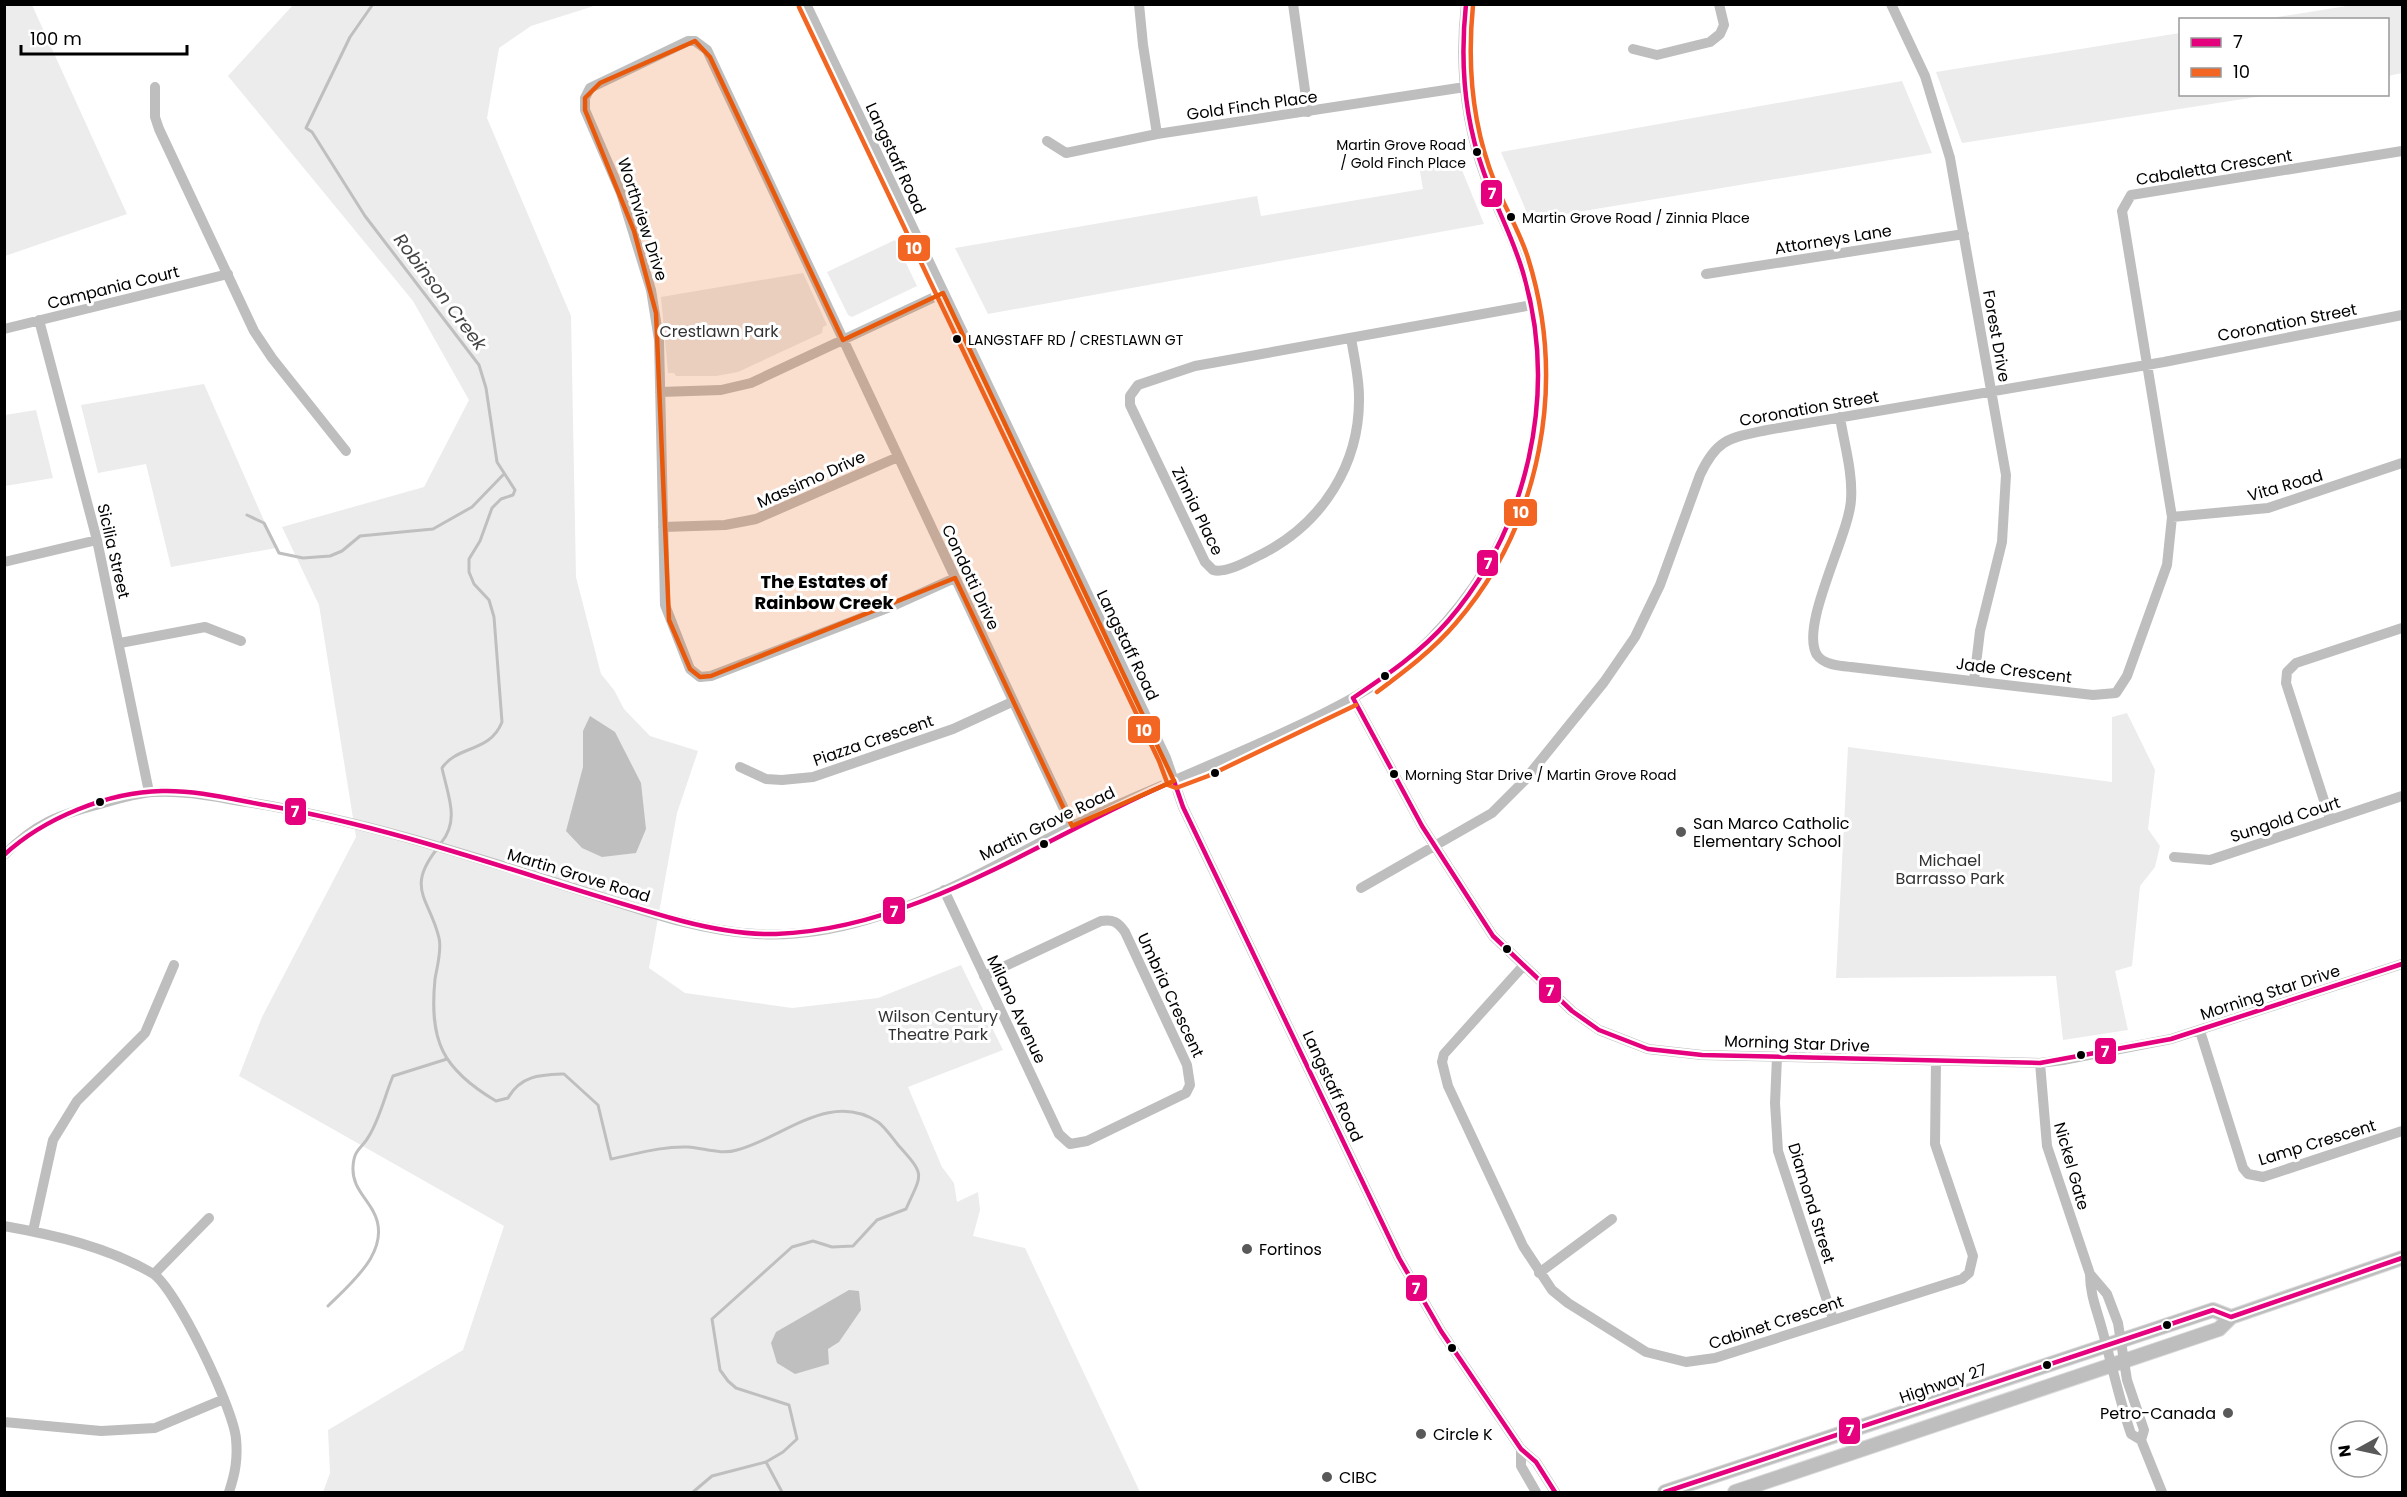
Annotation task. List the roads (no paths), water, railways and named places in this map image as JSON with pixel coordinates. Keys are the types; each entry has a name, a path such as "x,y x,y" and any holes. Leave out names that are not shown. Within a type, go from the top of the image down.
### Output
{"main road":[{"name":"Highway 27","path":"1735,1492 2219,1329 2231,1317 2403,1258"},
{"name":"Highway 27","path":"1665,1492 2213,1310 2231,1317"}],"street":[{"name":"Langstaff Road","path":"806,4 1161,747 1183,807 1399,1258 1441,1331 1521,1449 1536,1462 1556,1492"},
{"path":"1139,4 1157,134"},
{"path":"1293,4 1308,112"},
{"name":"Martin Grove Road","path":"4,855 22,837 55,816 149,792 183,792 308,812 395,834 702,927 758,934 806,932 850,924 892,912 944,890 1072,826 1205,769 1353,698 1411,658 1444,625 1476,584 1510,521 1530,461 1539,405 1539,354 1532,304 1520,259 1476,148 1465,87 1462,46 1466,4"},
{"path":"1633,49 1657,55 1710,42 1720,34 1724,25 1719,4"},
{"name":"Forest Drive","path":"1891,4 1925,76 1950,158 2005,468 2006,514 2002,542 1980,631 1974,681"},
{"name":"Worthview Drive","path":"843,340 707,51 695,41 688,41 590,88 585,98 585,110 621,193 651,290 659,340 666,605 690,669 700,677 711,676 895,605 955,578"},
{"path":"155,87 155,110 159,129 254,331 272,358 346,451"},
{"name":"Gold Finch Place","path":"1047,141 1066,153 1157,134 1465,87"},
{"name":"Cabaletta Crescent","path":"2146,365 2122,212 2131,195 2403,151"},
{"name":"Attorneys Lane","path":"1706,274 1965,234"},
{"name":"Campania Court","path":"4,329 228,274"},
{"path":"660,392 736,387 943,293"},
{"name":"Zinnia Place","path":"1352,338 1359,395 1358,426 1347,464 1337,485 1324,506 1290,537 1231,568 1213,570 1204,562 1134,414 1130,405 1132,389 1154,378 1194,366 1532,304"},
{"name":"Coronation Street","path":"1361,888 1492,813 1506,802 1624,655 1650,610 1700,475 1715,448 1730,439 1840,417 2146,365 2403,315"},
{"name":"Sicilia Street","path":"39,320 97,540 149,792"},
{"name":"Condotti Drive","path":"843,340 1072,826"},
{"name":"Jade Crescent","path":"1840,417 1851,499 1847,522 1819,602 1813,646 1818,657 1832,664 2093,695 2116,693 2127,676 2167,566 2172,517 2146,365"},
{"name":"Massimo Drive","path":"663,527 725,525 756,519 898,457"},
{"name":"Vita Road","path":"2172,517 2268,508 2403,463"},
{"path":"4,562 97,540"},
{"path":"120,643 205,627 241,641"},
{"path":"2330,819 2286,683 2287,672 2296,663 2403,628"},
{"name":"Morning Star Drive","path":"1353,698 1434,846 1493,936 1586,1022 1636,1046 1679,1054 2040,1063 2144,1046 2200,1031 2403,964"},
{"name":"Piazza Crescent","path":"740,767 766,779 813,777 953,729 1012,702"},
{"name":"Sungold Court","path":"2174,857 2210,860 2403,795"},
{"name":"Milano Avenue","path":"944,890 1064,1141"},
{"name":"Umbria Crescent","path":"984,976 1101,921 1110,920 1118,923 1125,932 1187,1065 1190,1085 1186,1093 1177,1099 1087,1141 1071,1144 1064,1141"},
{"path":"33,1231 53,1140 77,1101 145,1033 174,964"},
{"name":"Cabinet Crescent","path":"1523,966 1450,1046 1442,1062 1448,1086 1523,1246 1552,1290 1568,1304 1634,1346 1673,1360 1700,1361 1715,1358 1833,1318 1962,1279 1972,1267 1973,1256 1935,1144 1936,1061"},
{"name":"Lamp Crescent","path":"2200,1031 2244,1168 2248,1174 2263,1177 2403,1131"},
{"name":"Diamond Street","path":"1777,1057 1775,1103 1778,1151 1833,1318"},
{"name":"Nickel Gate","path":"2040,1063 2047,1146 2090,1274 2090,1292 2131,1434 2141,1440 2145,1430 2127,1380 2118,1323 2107,1294 2090,1274"},
{"path":"154,1274 209,1218"},
{"path":"1539,1273 1612,1219"},
{"path":"4,1226 86,1244 154,1274 192,1328 224,1399 236,1437 237,1470 229,1492"},
{"path":"4,1422 101,1431 155,1428 224,1399"},
{"path":"2141,1440 2162,1492"},
{"name":"Langstaff Road","path":"1521,1449 1521,1466 1536,1492"}],"waterway":[{"name":"Robinson Creek","path":"373,4 350,37 306,128 312,132 365,216 479,365 486,388 497,462 515,490 513,495 501,499 492,508 480,541 469,559 469,572 474,584 489,600 494,617 502,722 490,739 456,755 442,768 451,807 451,817 447,834 441,843"},
{"path":"247,515 264,523 279,553 303,558 330,556 342,551 360,536 433,529 472,507 503,475"},
{"name":"Robinson Creek","path":"437,849 428,863 421,884 440,943 435,979 434,1020 437,1036 451,1065 478,1089 496,1101 508,1098 513,1090 532,1078 564,1074 598,1105 611,1159 678,1147 719,1152 737,1150 824,1114 842,1111 860,1114 881,1124 914,1163 919,1175 906,1209 877,1220 853,1246 832,1247 813,1241 792,1247 712,1319 720,1370 736,1388 789,1405 797,1439 783,1452 766,1462 712,1476 693,1492"},
{"path":"328,1306 367,1264 378,1239 378,1225 373,1211 354,1180 353,1167 357,1152 376,1122 393,1076 447,1059"},
{"path":"766,1462 782,1492"}],"place":[{"name":"Martin Grove Road / Gold Finch Place","path":"1477,152"},
{"name":"Martin Grove Road / Zinnia Place","path":"1511,217"},
{"name":"LANGSTAFF RD / CRESTLAWN GT","path":"957,339"},
{"name":"Morning Star Drive / Martin Grove Road","path":"1394,774"},
{"name":"San Marco Catholic Elementary School","path":"1681,832"},
{"name":"Fortinos","path":"1247,1249"},
{"name":"Petro-Canada","path":"2228,1413"},
{"name":"Circle K","path":"1421,1434"},
{"name":"CIBC","path":"1327,1477"}],"district":[{"name":"The Estates of Rainbow Creek","path":"824,592"}],"park label":[{"name":"Crestlawn Park","path":"719,331"},
{"name":"Michael Barrasso Park","path":"1950,869"},
{"name":"Wilson Century Theatre Park","path":"938,1025"}]}
